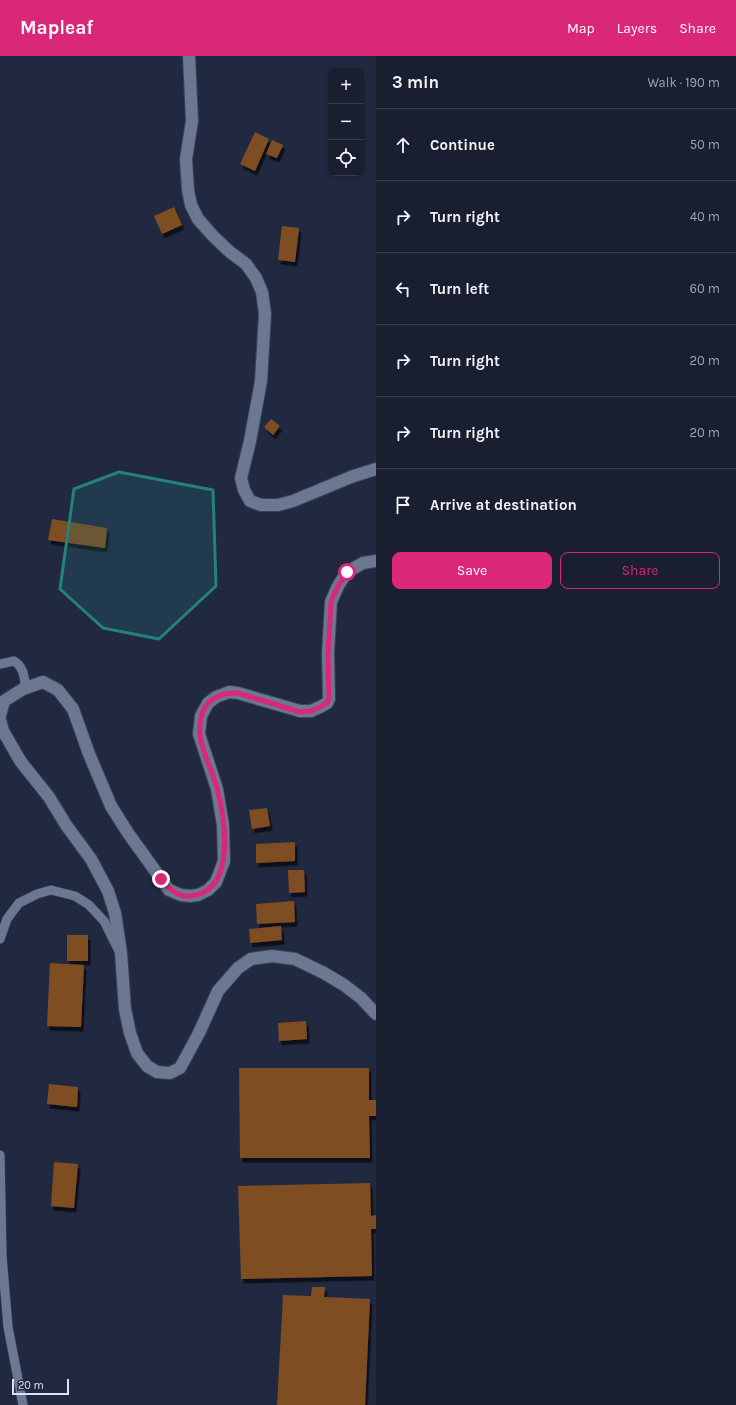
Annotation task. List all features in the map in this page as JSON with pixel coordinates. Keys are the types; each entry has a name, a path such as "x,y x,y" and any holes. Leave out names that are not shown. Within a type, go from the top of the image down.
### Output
{"street":[{"path":"189,56 192,121 186,159 188,190 191,205 198,218 213,236 230,252 246,264 256,278 262,292 264,314 261,381 250,441 241,478 244,490 250,501 261,505 278,505 293,501 351,477 376,469"},
{"path":"0,715 4,701 26,688 43,682 58,690 73,709 89,754 111,806 128,833 169,890 181,895 198,895 208,890 216,882 224,861 223,825 217,789 199,734 201,716 208,703 216,697 229,692 238,693 300,712 311,711 327,703 330,691 328,653 331,602 338,586 347,572 363,563 376,561"},
{"path":"0,720 2,731 21,762 49,797 66,825 91,859 108,890 115,913 121,953 125,1009 130,1033 137,1053 147,1066 157,1072 170,1073 180,1068 196,1039 218,991 238,968 251,959 272,956 295,959 324,973 344,985 361,998 376,1014"}],"lane":[{"path":"0,664 14,661 18,663 23,670 26,688"},
{"path":"0,939 7,919 18,903 37,894 51,890 75,896 89,905 104,921 121,953"},
{"path":"0,1156 2,1256 8,1327 23,1405"}],"highlighted area":[{"path":"119,472 213,490 216,586 159,639 103,628 60,589 74,489"}],"building":[{"path":"255,132 269,139 255,171 240,164"},
{"path":"272,140 283,145 277,158 266,154"},
{"path":"174,207 182,225 162,234 154,216"},
{"path":"282,226 299,228 295,262 278,260"},
{"path":"271,419 280,426 273,435 264,427"},
{"path":"52,519 107,528 105,548 48,540"},
{"path":"267,808 270,826 252,829 249,810"},
{"path":"295,842 295,861 256,863 256,844"},
{"path":"288,870 304,870 305,892 289,893"},
{"path":"294,901 295,922 257,924 256,904"},
{"path":"281,926 282,940 250,943 249,929"},
{"path":"67,935 88,935 88,961 67,961"},
{"path":"50,963 84,965 81,1027 47,1026"},
{"path":"306,1021 307,1039 279,1041 278,1023"},
{"path":"239,1068 369,1068 369,1100 376,1100 376,1116 369,1116 370,1158 240,1158"},
{"path":"49,1084 78,1087 77,1107 47,1104"},
{"path":"54,1162 78,1164 74,1208 51,1206"},
{"path":"370,1183 371,1216 376,1215 376,1229 371,1229 372,1276 241,1279 238,1186"},
{"path":"312,1287 325,1287 324,1297 370,1299 365,1405 277,1405 283,1295 311,1296"}],"route":[{"path":"161,879 169,890 181,895 198,895 208,890 216,882 224,861 223,825 217,789 199,734 201,716 208,703 216,697 229,692 238,693 300,712 311,711 327,703 330,691 328,653 331,602 338,586 347,572"}]}
